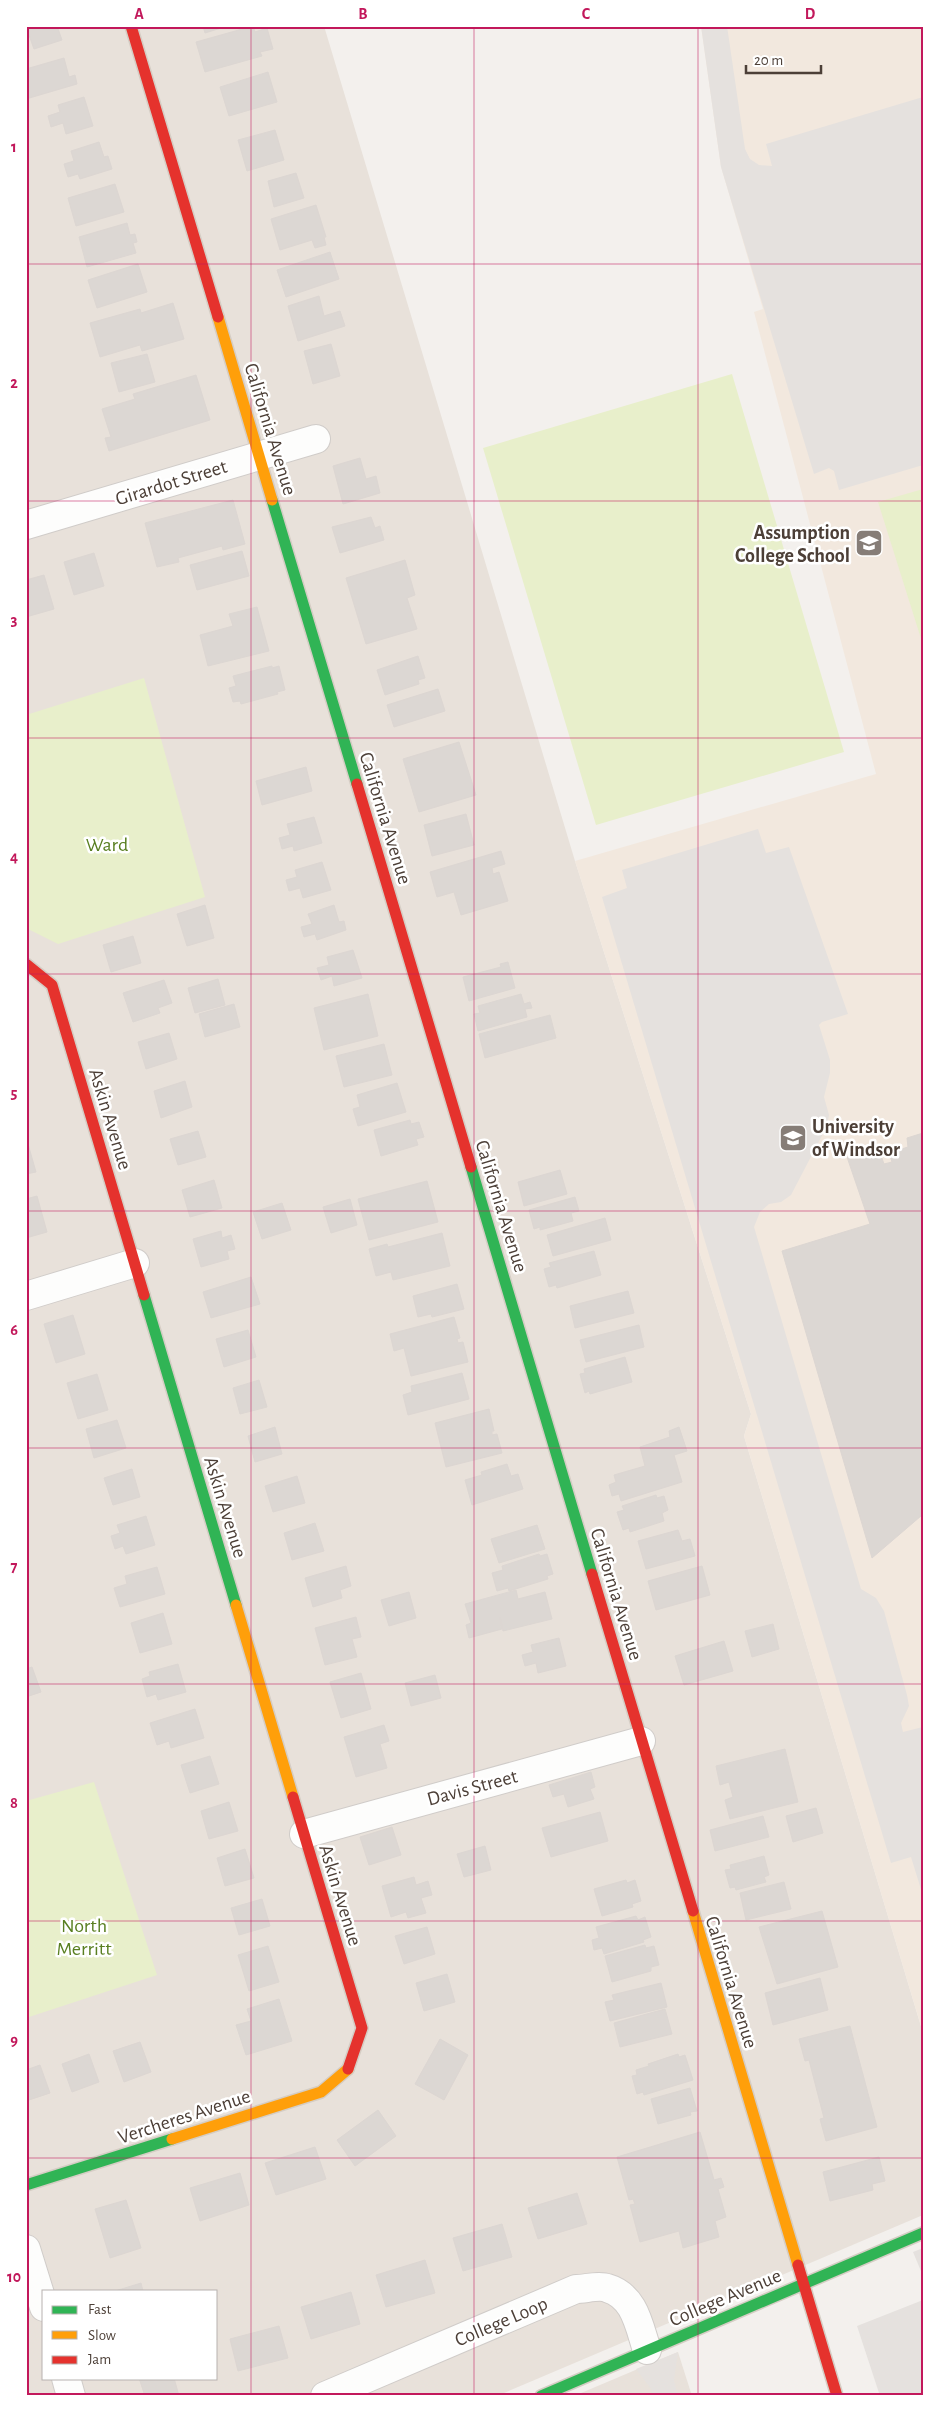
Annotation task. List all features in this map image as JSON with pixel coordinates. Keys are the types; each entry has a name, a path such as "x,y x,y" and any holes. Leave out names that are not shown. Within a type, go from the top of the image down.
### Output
{"street":[{"name":"California Avenue","path":"132,26 837,2396"},
{"name":"Girardot Street","path":"26,525 316,438"},
{"name":"Askin Avenue","path":"26,964 52,985 362,2028 347,2071"},
{"path":"26,1296 134,1264"},
{"name":"Davis Street","path":"304,1834 641,1741"},
{"name":"Vercheres Avenue","path":"26,2185 321,2092 347,2071"},
{"name":"College Avenue","path":"541,2396 923,2233"},
{"path":"26,2249 42,2300"},
{"name":"College Loop","path":"325,2396 576,2289 606,2287 628,2299 646,2350"},
{"path":"67,2380 71,2396"}],"shaded area":[{"path":"26,26 324,26 575,861 751,1414 744,1436 923,2033 923,2215 497,2396 26,2396"},
{"name":"University of Windsor","path":"701,26 923,26 923,2033 744,1436 751,1414 575,861 876,774 754,312 763,309 721,167"},
{"path":"701,26 727,26 745,149 750,159 759,165 772,166 766,144 923,97 923,465 839,490 834,471 829,468 814,474 721,167"},
{"path":"758,829 766,853 789,847 848,1014 822,1022 819,1025 830,1060 830,1073 824,1097 829,1115 827,1126 791,1195 781,1202 769,1204 760,1212 754,1227 861,1589 876,1598 884,1611 909,1706 901,1723 903,1732 923,1727 923,1896 911,1857 891,1863 602,897 627,888 622,870"},
{"path":"923,2248 923,2276 913,2252"},
{"path":"923,2300 923,2396 880,2396 857,2326"},
{"path":"678,2352 692,2396 574,2396"},
{"path":"678,2352 674,2380 678,2396 653,2396 651,2389 636,2369"}],"green space":[{"path":"732,374 844,752 596,825 483,448"},
{"path":"923,489 923,645 878,502"},
{"name":"Ward","path":"144,678 205,897 58,944 26,928 26,715"},
{"name":"North Merritt","path":"94,1782 157,1975 26,2018 26,1801"}],"building":[{"path":"26,26 57,26 62,40 34,49 29,35 26,36"},
{"path":"203,26 220,26 221,28 205,33"},
{"path":"253,26 255,32 267,28 273,49 260,52 262,56 205,72 196,42"},
{"path":"64,58 69,77 75,75 77,84 26,99 26,69"},
{"path":"268,72 277,102 229,116 220,87"},
{"path":"84,97 93,126 66,134 63,123 51,127 48,116 60,112 58,105"},
{"path":"275,130 284,160 247,171 238,140"},
{"path":"99,142 104,157 108,156 112,169 80,179 78,174 68,177 64,164 74,161 71,151"},
{"path":"296,173 304,198 274,207 268,181"},
{"path":"115,184 124,212 76,226 68,198"},
{"path":"316,205 326,237 324,237 326,245 315,248 312,240 280,250 271,219"},
{"path":"127,223 130,235 135,234 137,242 133,243 136,253 87,267 79,237"},
{"path":"330,252 339,279 286,297 277,270"},
{"path":"138,264 147,292 97,308 88,280"},
{"path":"319,296 324,316 340,311 345,326 298,341 288,306"},
{"path":"173,303 184,339 142,351 140,345 100,357 90,323 140,309 141,313"},
{"path":"331,344 340,376 313,384 304,351"},
{"path":"147,354 155,382 119,392 111,363"},
{"path":"196,375 210,420 109,451 105,438 111,437 102,409 135,399 133,394"},
{"path":"360,458 366,479 376,476 380,493 343,504 333,466"},
{"path":"233,500 245,544 223,550 222,546 178,558 179,562 157,567 145,523"},
{"path":"371,517 375,528 380,526 384,540 340,553 332,527"},
{"path":"242,551 249,576 197,590 190,565"},
{"path":"94,553 104,586 74,595 64,562"},
{"path":"405,560 415,595 407,598 417,629 366,644 346,578"},
{"path":"44,575 54,609 26,617 26,580"},
{"path":"257,607 269,651 208,666 200,635 233,626 229,614"},
{"path":"418,656 425,678 418,680 419,684 385,695 377,670"},
{"path":"272,666 272,668 279,666 285,690 277,692 278,694 241,704 240,701 233,702 229,688 236,686 233,676"},
{"path":"438,689 445,711 394,727 387,705"},
{"path":"459,742 476,795 419,812 403,759"},
{"path":"306,767 312,791 262,805 256,781"},
{"path":"466,814 474,845 432,856 424,825"},
{"path":"314,817 322,843 294,851 293,846 282,849 279,838 290,835 287,824"},
{"path":"501,851 505,864 492,868 493,874 499,872 508,901 461,915 454,892 437,897 430,872"},
{"path":"322,862 331,890 303,898 300,888 289,891 286,880 297,877 295,870"},
{"path":"205,905 214,938 187,946 177,914"},
{"path":"334,905 339,922 344,921 346,930 317,940 315,934 304,937 301,927 312,924 308,914"},
{"path":"133,936 141,963 111,972 103,945"},
{"path":"353,950 362,978 334,986 332,976 321,980 317,968 329,965 327,957"},
{"path":"508,962 515,988 469,1001 463,977 501,967 500,964"},
{"path":"218,979 225,1005 195,1013 188,988"},
{"path":"164,980 172,1003 158,1008 160,1013 133,1022 123,993"},
{"path":"368,994 378,1036 324,1050 314,1008"},
{"path":"521,994 524,1004 530,1002 532,1008 525,1009 527,1017 478,1031 474,1014 480,1013 478,1006"},
{"path":"234,1004 240,1027 205,1037 199,1014"},
{"path":"550,1015 556,1038 485,1058 479,1034"},
{"path":"169,1033 177,1059 146,1069 138,1042"},
{"path":"384,1044 392,1075 344,1087 336,1056"},
{"path":"185,1081 192,1107 161,1118 154,1091"},
{"path":"397,1083 406,1112 358,1126 353,1109 360,1107 357,1095"},
{"path":"410,1120 411,1124 419,1122 424,1137 416,1139 418,1145 381,1156 374,1130"},
{"path":"198,1131 206,1157 178,1165 170,1139"},
{"path":"923,1133 923,1521 921,1516 872,1558 782,1251 870,1224 847,1157 878,1147 884,1164 892,1162 889,1153 908,1147 907,1138"},
{"path":"28,1144 36,1172 26,1174 26,1145"},
{"path":"560,1170 567,1194 524,1206 518,1182"},
{"path":"214,1180 222,1208 190,1217 182,1190"},
{"path":"427,1181 438,1222 369,1240 358,1199"},
{"path":"37,1196 47,1232 26,1238 26,1199"},
{"path":"575,1197 579,1211 571,1213 573,1221 540,1230 540,1227 534,1229 529,1210"},
{"path":"350,1199 357,1225 331,1233 323,1207"},
{"path":"282,1203 291,1230 262,1239 253,1212"},
{"path":"605,1218 611,1240 553,1256 547,1235"},
{"path":"221,1231 222,1238 231,1235 235,1249 227,1251 229,1259 201,1267 193,1239"},
{"path":"442,1233 450,1266 393,1280 391,1272 376,1276 369,1249 387,1244 388,1247"},
{"path":"594,1251 601,1275 557,1288 556,1285 549,1287 544,1269 551,1267 549,1263"},
{"path":"251,1277 260,1304 211,1318 203,1292"},
{"path":"457,1284 464,1309 432,1317 431,1314 418,1317 413,1296"},
{"path":"628,1291 634,1313 575,1328 570,1306"},
{"path":"73,1315 85,1354 56,1363 44,1324"},
{"path":"454,1317 460,1338 457,1339 458,1343 463,1342 468,1362 411,1376 404,1348 394,1351 390,1334"},
{"path":"639,1325 644,1347 586,1362 580,1340"},
{"path":"248,1330 256,1357 224,1367 216,1339"},
{"path":"625,1357 632,1382 590,1394 589,1391 585,1393 580,1374 585,1373 584,1369"},
{"path":"462,1373 469,1399 408,1415 403,1395 412,1392 411,1386"},
{"path":"97,1374 108,1410 78,1419 67,1383"},
{"path":"259,1380 267,1407 240,1414 233,1388"},
{"path":"489,1409 494,1431 492,1431 492,1435 497,1434 502,1453 446,1467 435,1423"},
{"path":"117,1420 126,1448 94,1458 86,1429"},
{"path":"275,1427 282,1454 255,1462 248,1436"},
{"path":"679,1427 687,1451 674,1455 682,1482 621,1501 619,1494 612,1496 609,1485 616,1482 614,1475 645,1466 640,1447 670,1437 669,1431"},
{"path":"507,1464 511,1476 518,1474 523,1489 472,1505 465,1480 482,1475 481,1472"},
{"path":"132,1469 140,1497 113,1505 104,1478"},
{"path":"297,1476 305,1503 273,1512 265,1486"},
{"path":"656,1495 657,1498 664,1496 668,1510 662,1513 664,1521 630,1532 629,1528 623,1530 617,1512 624,1510 622,1506"},
{"path":"146,1516 155,1545 126,1554 123,1546 115,1549 111,1536 120,1533 117,1525"},
{"path":"315,1523 324,1551 292,1560 284,1533"},
{"path":"537,1525 545,1549 499,1563 491,1539"},
{"path":"678,1530 682,1541 690,1539 695,1556 646,1569 638,1541"},
{"path":"539,1554 540,1556 547,1554 553,1574 547,1576 548,1579 509,1591 508,1588 497,1591 492,1573 503,1570 502,1566"},
{"path":"346,1566 351,1586 340,1590 342,1598 313,1607 305,1578"},
{"path":"702,1566 710,1595 656,1610 648,1581"},
{"path":"157,1567 165,1594 120,1607 114,1588 127,1584 125,1576"},
{"path":"516,1590 518,1599 545,1592 552,1619 503,1631 500,1617 502,1629 469,1638 466,1625 471,1623 465,1604"},
{"path":"409,1592 416,1618 389,1626 381,1600"},
{"path":"163,1613 172,1644 140,1653 131,1623"},
{"path":"356,1617 361,1637 352,1639 357,1657 325,1665 315,1628"},
{"path":"773,1624 779,1649 752,1657 745,1631"},
{"path":"559,1638 566,1666 538,1673 536,1663 525,1666 522,1655 533,1652 531,1645"},
{"path":"724,1641 733,1671 684,1685 675,1656"},
{"path":"178,1664 186,1692 158,1700 156,1694 147,1697 142,1679 150,1676 149,1672"},
{"path":"32,1667 41,1692 26,1697 26,1669"},
{"path":"361,1673 371,1709 341,1718 330,1682"},
{"path":"435,1675 441,1698 411,1706 405,1683"},
{"path":"195,1709 204,1738 171,1748 169,1741 157,1745 150,1723"},
{"path":"384,1725 389,1741 380,1744 387,1768 356,1777 344,1737"},
{"path":"785,1749 798,1802 730,1819 725,1800 733,1797 729,1782 720,1785 716,1766"},
{"path":"210,1756 219,1784 190,1793 181,1765"},
{"path":"591,1772 595,1787 590,1789 594,1799 568,1807 564,1794 553,1797 549,1785"},
{"path":"229,1802 238,1831 209,1839 201,1811"},
{"path":"816,1808 823,1833 793,1842 786,1816"},
{"path":"600,1812 608,1841 551,1857 542,1828"},
{"path":"763,1816 769,1837 715,1851 710,1830"},
{"path":"392,1827 401,1855 369,1865 360,1837"},
{"path":"485,1846 491,1870 464,1877 457,1854"},
{"path":"245,1849 254,1878 225,1886 217,1858"},
{"path":"764,1856 769,1875 764,1877 766,1882 736,1890 735,1887 730,1888 725,1870 731,1869 730,1865"},
{"path":"414,1877 416,1885 428,1881 432,1895 421,1898 426,1913 408,1918 406,1912 391,1917 382,1886"},
{"path":"626,1880 627,1883 635,1880 641,1901 632,1904 633,1907 602,1916 594,1889"},
{"path":"784,1882 791,1909 746,1920 740,1893"},
{"path":"262,1899 270,1926 239,1935 231,1908"},
{"path":"822,1911 838,1967 777,1984 759,1927"},
{"path":"636,1916 638,1920 645,1917 651,1937 643,1940 644,1942 604,1954 602,1948 594,1950 592,1940 599,1938 596,1927"},
{"path":"427,1927 435,1954 404,1964 395,1936"},
{"path":"645,1945 646,1948 654,1946 659,1965 651,1967 651,1971 612,1982 605,1956"},
{"path":"268,1946 279,1982 249,1991 238,1955"},
{"path":"447,1974 455,2002 424,2011 416,1983"},
{"path":"820,1978 828,2010 773,2025 765,1993"},
{"path":"661,1983 667,2007 610,2021 605,2002 614,2000 612,1995"},
{"path":"279,1999 292,2041 246,2055 236,2025 251,2021 247,2009"},
{"path":"665,2009 672,2034 620,2047 614,2023"},
{"path":"850,2026 877,2127 826,2141 820,2119 824,2118 809,2060 805,2061 799,2039"},
{"path":"440,2039 468,2055 444,2100 415,2084"},
{"path":"140,2042 151,2072 124,2082 113,2051"},
{"path":"89,2054 99,2082 72,2092 62,2064"},
{"path":"678,2054 679,2057 685,2055 693,2080 644,2095 643,2092 637,2094 632,2076 637,2075 636,2070"},
{"path":"40,2065 50,2093 26,2101 26,2070"},
{"path":"690,2088 697,2111 690,2112 691,2115 658,2124 651,2099"},
{"path":"378,2110 396,2136 355,2166 337,2140"},
{"path":"700,2132 714,2180 721,2178 724,2187 718,2189 726,2217 715,2221 719,2237 683,2248 679,2231 640,2242 630,2205 635,2204 633,2199 629,2200 617,2157"},
{"path":"315,2147 326,2179 276,2195 265,2163"},
{"path":"879,2157 885,2181 872,2184 873,2190 830,2201 823,2172"},
{"path":"240,2173 249,2205 200,2221 190,2188"},
{"path":"577,2193 587,2224 538,2239 528,2208"},
{"path":"126,2200 141,2248 110,2258 95,2209"},
{"path":"502,2224 512,2257 463,2271 453,2238"},
{"path":"425,2260 435,2293 386,2307 376,2275"},
{"path":"141,2283 143,2290 118,2290"},
{"path":"351,2292 360,2324 311,2339 301,2307"},
{"path":"279,2326 288,2358 238,2371 230,2339"},
{"path":"140,2380 175,2380 179,2396 145,2396"}],"traffic: fast":[{"path":"272,500 357,784"},
{"path":"471,1167 592,1574"},
{"path":"144,1295 236,1605"},
{"path":"26,2185 172,2139"},
{"path":"541,2396 923,2233"}],"traffic: slow":[{"path":"218,317 272,500"},
{"path":"236,1605 293,1797"},
{"path":"693,1911 798,2265"},
{"path":"172,2139 321,2092 348,2069"}],"traffic: jam":[{"path":"131,26 218,317"},
{"path":"357,784 471,1167"},
{"path":"26,964 52,985 144,1295"},
{"path":"592,1574 693,1911"},
{"path":"293,1797 362,2028 348,2069"},
{"path":"798,2265 837,2396"}],"place":[{"name":"Assumption College School","path":"869,543"},
{"name":"University of Windsor","path":"793,1138"}]}
